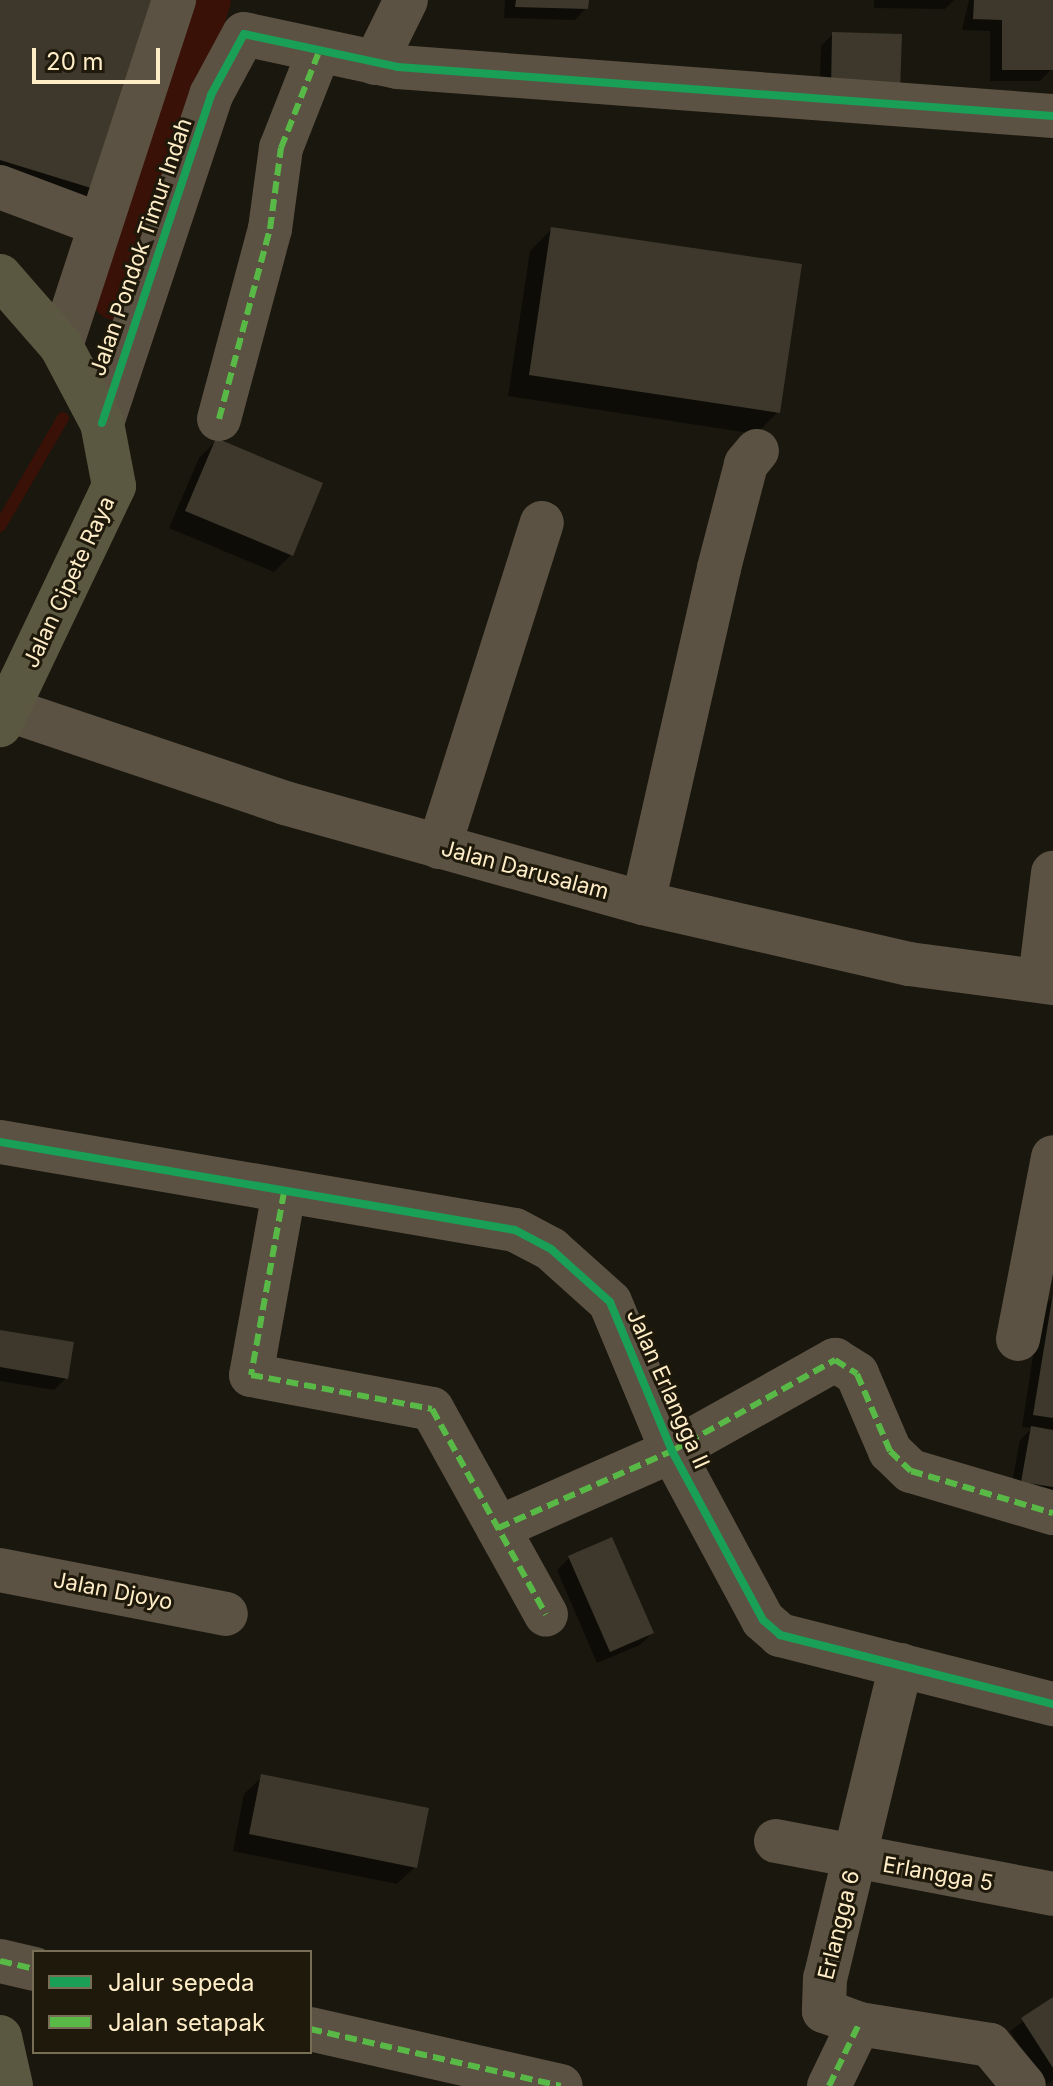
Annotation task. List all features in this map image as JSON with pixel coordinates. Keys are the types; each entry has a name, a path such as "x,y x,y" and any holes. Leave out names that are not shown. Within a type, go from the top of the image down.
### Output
{"main road":[{"name":"Jalan Cipete Raya","path":"0,276 61,346 102,423 114,486 4,718"},
{"path":"0,2037 11,2086"}],"street":[{"name":"Jalan Pondok Timur Indah","path":"61,346 96,223 174,0"},
{"path":"375,63 406,0"},
{"name":"Jalan Pondok Timur Indah","path":"102,423 232,49 244,34 318,54 375,63 1053,116"},
{"path":"219,419 270,229 281,148 318,54"},
{"path":"0,187 96,223"},
{"path":"643,903 719,568 746,464 757,451"},
{"path":"439,847 542,523"},
{"name":"Jalan Darusalam","path":"4,718 439,847 643,903 909,964 1046,982"},
{"path":"1046,982 1053,873"},
{"name":"Jalan Erlangga II","path":"0,1142 515,1230 551,1249 610,1302 672,1451 763,1620 803,1644 901,1665 1053,1704"},
{"path":"1018,1339 1053,1160"},
{"path":"284,1192 251,1375 432,1409 546,1615"},
{"path":"498,1528 672,1451 835,1360 857,1374 890,1451 911,1471 1053,1513"},
{"name":"Jalan Djoyo","path":"0,1570 226,1614"},
{"name":"Erlangga 6","path":"901,1665 821,2001 834,2018 990,2045 1024,2086"},
{"name":"Erlangga 5","path":"776,1841 856,1859 1053,1894"},
{"path":"0,1961 32,1969"},
{"path":"829,2086 859,2024"},
{"path":"312,2029 561,2086"}],"building":[{"path":"0,0 165,0 104,192 0,160"},
{"path":"516,0 589,0 588,9 515,7"},
{"path":"974,0 1053,0 1053,70 1002,70 1002,20 973,19"},
{"path":"832,32 902,34 900,93 831,91"},
{"path":"551,227 802,264 780,413 529,375"},
{"path":"216,438 323,483 293,556 185,511"},
{"path":"1053,1293 1053,1418 1033,1415"},
{"path":"0,1330 74,1342 68,1379 0,1367"},
{"path":"1031,1426 1053,1430 1053,1487 1021,1482"},
{"path":"612,1537 654,1633 610,1652 568,1556"},
{"path":"261,1774 429,1808 417,1868 249,1834"},
{"path":"1053,1997 1053,2068 1021,2018"}],"waterway":[{"path":"115,298 209,0"},
{"path":"0,526 63,418"}],"marked path":[{"path":"219,419 270,229 281,148 318,54"},
{"path":"284,1192 251,1375 432,1409 546,1615"},
{"path":"498,1528 672,1451 835,1360 857,1374 890,1451 911,1471 1053,1513"},
{"path":"0,1961 32,1969"},
{"path":"829,2086 859,2024"},
{"path":"312,2029 561,2086"}],"cycle path":[{"path":"102,423 211,95 244,34 398,67 1053,116"},
{"path":"0,1142 515,1230 551,1249 610,1302 672,1451 763,1620 780,1635 1053,1704"}]}
